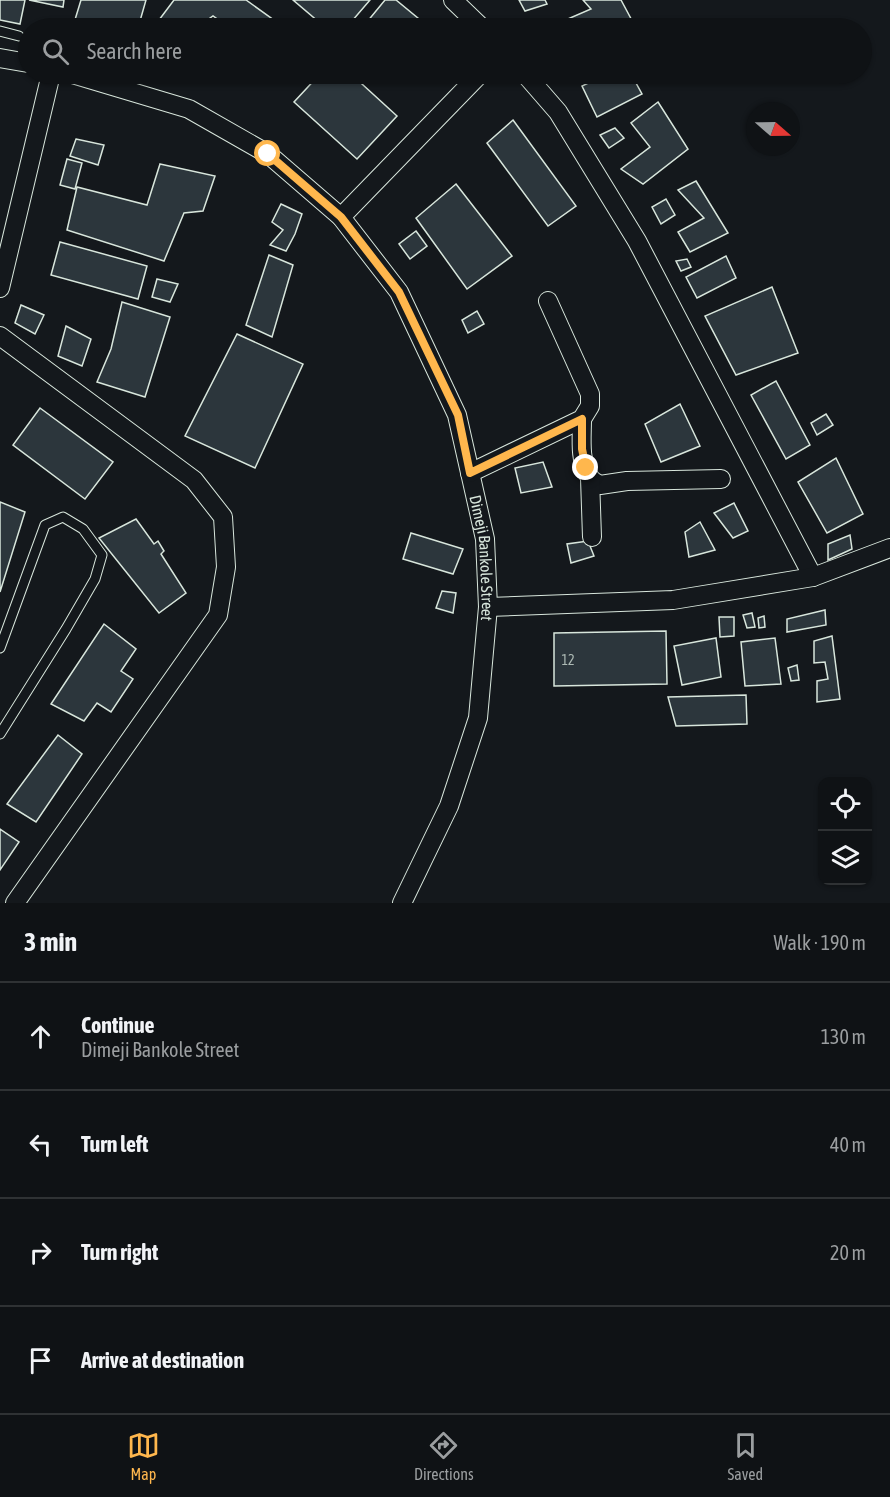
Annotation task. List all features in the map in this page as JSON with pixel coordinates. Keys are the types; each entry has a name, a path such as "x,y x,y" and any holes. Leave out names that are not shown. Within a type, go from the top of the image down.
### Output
{"street":[{"path":"453,0 472,18"},
{"path":"0,58 18,61"},
{"path":"0,288 49,84"},
{"name":"Dimeji Bankole Street","path":"105,84 189,109 268,154 341,217 399,292 458,415 485,539 488,608 478,718 449,806 402,903"},
{"path":"341,217 470,84"},
{"path":"534,84 558,112 637,241 813,577"},
{"path":"548,301 590,394 590,406 582,419 582,449 590,478 592,537"},
{"path":"0,336 194,480 223,517 226,567 218,615 15,903"},
{"path":"470,473 582,419"},
{"path":"590,478 600,486 627,481 721,479"},
{"path":"488,608 673,600 813,577 890,548"}],"lane":[{"path":"0,31 18,36"},
{"path":"0,648 45,525 63,518 83,530 102,555 95,579 0,734"}],"building":[{"path":"0,0 25,0 18,24 0,20"},
{"path":"29,0 64,0 63,7"},
{"path":"81,0 146,0 141,18 76,18"},
{"path":"174,0 246,0 271,18 216,18 213,16 210,18 160,18"},
{"path":"293,0 370,0 355,18 314,18"},
{"path":"385,0 396,0 418,18 370,18"},
{"path":"519,0 545,0 547,4 525,11"},
{"path":"583,0 621,0 631,18 570,18 591,9"},
{"path":"311,84 362,84 397,116 357,159 294,102"},
{"path":"586,84 636,84 642,94 597,117 582,86"},
{"path":"658,102 688,149 643,184 621,169 650,147 631,123"},
{"path":"513,120 576,206 548,226 487,143"},
{"path":"615,128 624,138 609,148 600,135"},
{"path":"76,139 104,145 98,165 70,156"},
{"path":"67,159 82,163 75,189 60,185"},
{"path":"160,164 215,176 203,211 184,213 164,261 67,230 77,187 147,205"},
{"path":"696,181 728,233 690,252 678,232 704,218 678,190"},
{"path":"456,184 512,256 467,289 416,218"},
{"path":"666,199 675,215 661,224 652,207"},
{"path":"281,204 302,214 286,251 270,245 283,230 272,222"},
{"path":"416,231 427,246 410,259 399,244"},
{"path":"60,242 147,266 138,299 51,275"},
{"path":"269,255 293,265 272,337 246,325"},
{"path":"726,256 736,278 697,298 686,277"},
{"path":"687,259 691,267 681,271 676,261"},
{"path":"157,279 178,284 170,302 152,297"},
{"path":"772,287 798,353 736,375 705,316"},
{"path":"122,302 170,317 145,397 97,382 111,349"},
{"path":"21,305 44,315 35,334 15,323"},
{"path":"477,311 484,324 468,333 462,320"},
{"path":"66,326 91,339 82,366 58,356"},
{"path":"237,334 303,364 255,468 185,436"},
{"path":"776,381 810,445 786,459 751,395"},
{"path":"680,404 700,446 661,462 645,424"},
{"path":"40,408 113,462 85,499 13,445"},
{"path":"826,414 833,425 817,435 811,423"},
{"path":"836,458 863,514 827,533 798,482"},
{"path":"543,462 552,487 521,493 515,468"},
{"path":"0,502 25,512 0,592"},
{"path":"734,503 748,531 733,538 714,513"},
{"path":"136,519 154,544 158,541 164,551 161,554 186,593 159,613 99,538"},
{"path":"700,522 715,550 689,557 685,532"},
{"path":"411,533 463,549 453,574 403,559"},
{"path":"850,535 852,549 828,560 828,544"},
{"path":"588,541 594,556 571,563 567,544"},
{"path":"442,591 456,593 453,613 436,608"},
{"path":"825,610 826,625 787,632 787,619"},
{"path":"752,613 755,627 747,628 743,615"},
{"path":"764,616 765,627 759,628 758,618"},
{"path":"719,617 734,617 734,636 720,637"},
{"path":"104,624 136,649 121,671 133,679 111,712 97,703 84,721 51,704"},
{"path":"666,631 667,684 554,686 554,633"},
{"path":"832,636 840,699 817,702 817,681 828,679 825,662 814,663 814,641"},
{"path":"716,638 721,677 682,685 674,646"},
{"path":"775,638 781,684 745,686 741,642"},
{"path":"797,665 799,680 791,681 788,668"},
{"path":"746,695 747,724 676,726 668,697"},
{"path":"58,735 82,754 36,822 7,804"},
{"path":"0,829 19,842 0,870"}],"route":[{"path":"268,154 341,217 399,292 458,415 470,473 582,419 582,449 586,468"}]}
